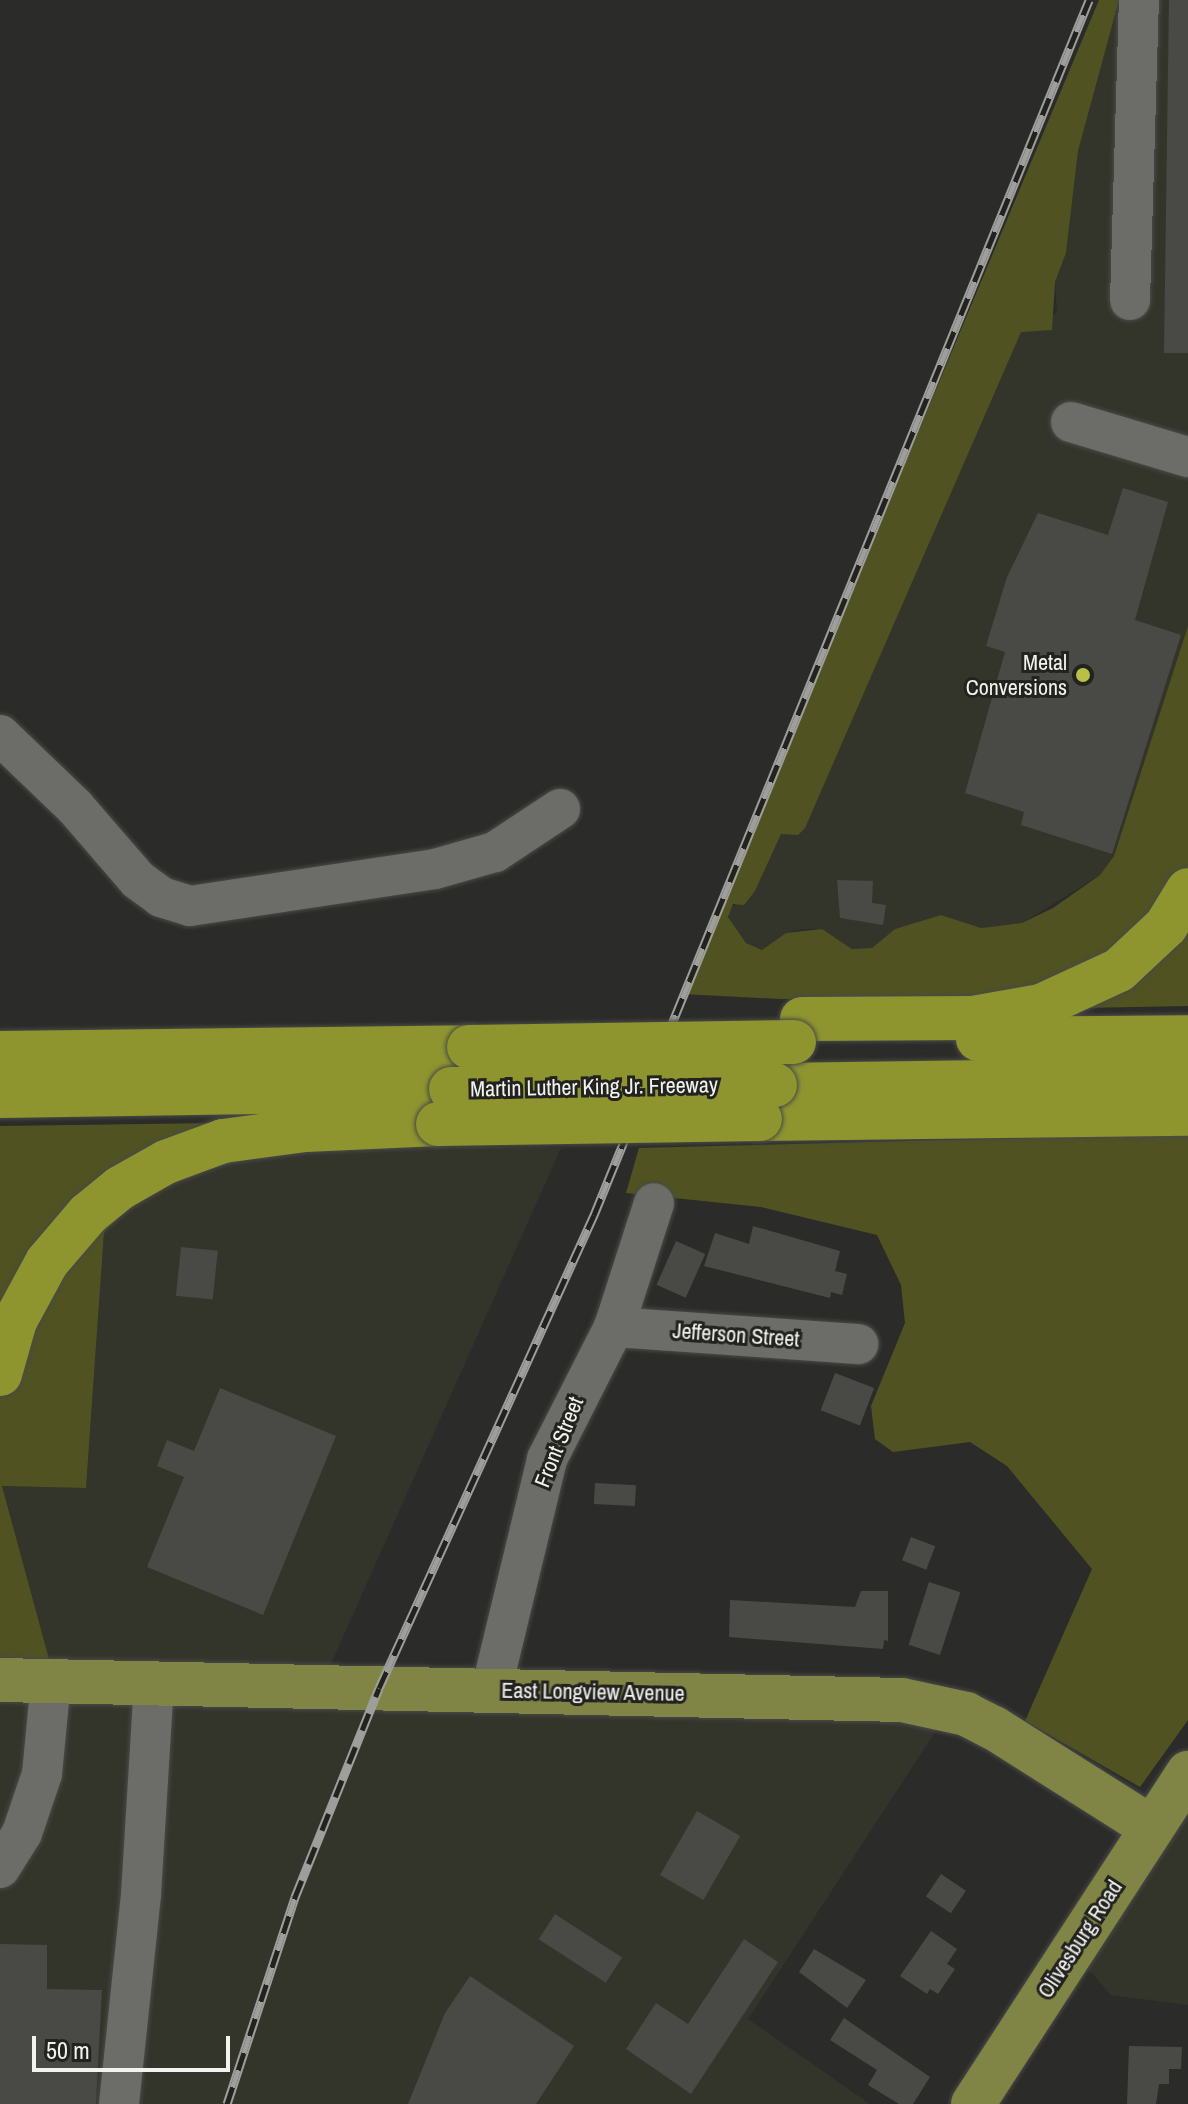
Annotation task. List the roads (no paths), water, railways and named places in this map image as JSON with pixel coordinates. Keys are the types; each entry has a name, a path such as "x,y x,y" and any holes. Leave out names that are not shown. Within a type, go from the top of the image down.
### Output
{"highway":[{"path":"798,1031 973,1018 1041,1006 1119,970 1166,926 1188,890"},
{"name":"Martin Luther King Jr. Freeway","path":"0,1053 371,1048 473,1036 798,1031 1188,1037"},
{"path":"0,1032 91,1052"},
{"name":"Martin Luther King Jr. Freeway","path":"0,1096 445,1107 767,1102 1188,1079"},
{"path":"767,1102 1188,1114"},
{"path":"0,1374 15,1321 47,1262 88,1214 120,1188 166,1162 223,1141 445,1107"}],"main road":[{"name":"East Longview Avenue","path":"0,1680 859,1696 936,1706 994,1728 1152,1828"},
{"name":"Olivesburg Road","path":"973,2104 1188,1773"}],"street":[{"path":"1130,300 1139,0"},
{"path":"1071,422 1188,457"},
{"path":"0,735 75,807 138,880 161,897 190,906 435,869 495,852 560,809"},
{"name":"Front Street","path":"491,1691 547,1459 614,1327 654,1203"},
{"name":"Jefferson Street","path":"614,1327 858,1344"},
{"path":"0,1868 22,1833 42,1774 51,1681"},
{"path":"119,2104 141,1895 154,1683"}],"railway":[{"path":"227,2104 295,1897 379,1688 594,1215 1089,0"}],"place":[{"name":"Metal Conversions","path":"1083,675"}]}
